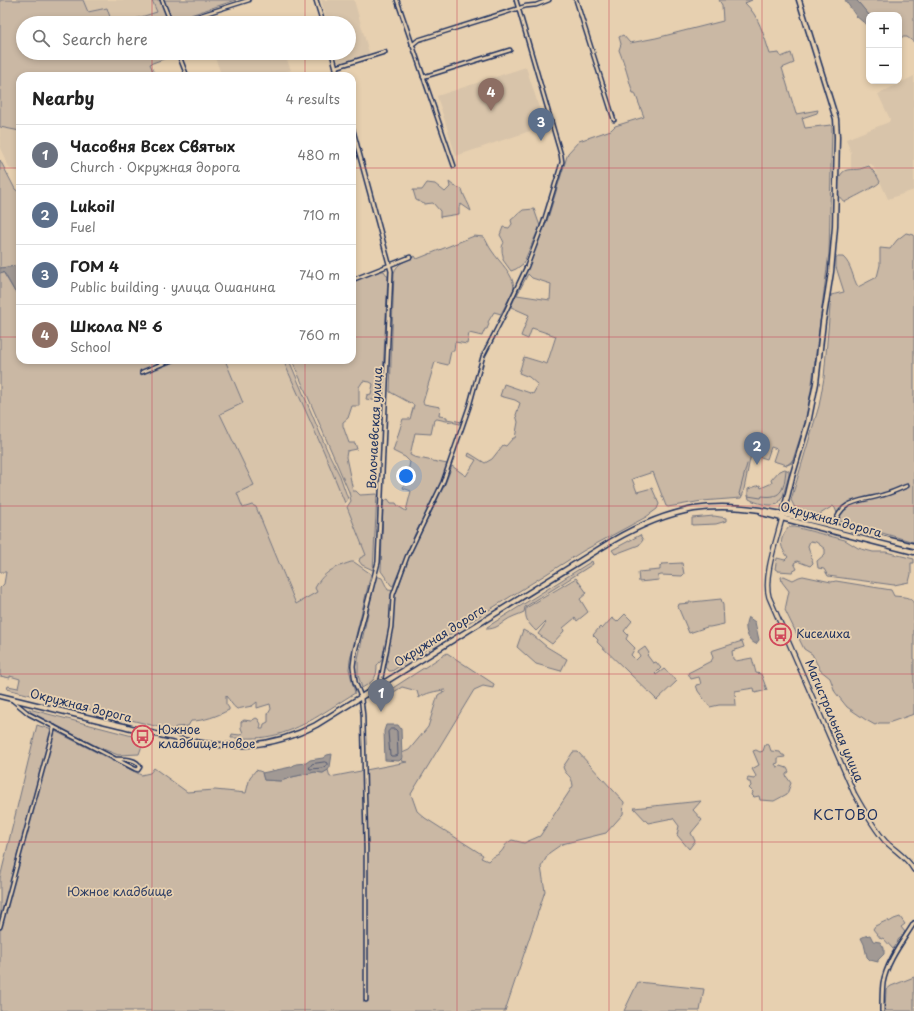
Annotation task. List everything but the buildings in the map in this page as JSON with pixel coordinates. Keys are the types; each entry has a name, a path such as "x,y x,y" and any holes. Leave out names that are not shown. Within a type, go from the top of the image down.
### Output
{"main road":[{"path":"782,515 808,423 815,392 823,322 832,264 835,227 836,119 799,0"},
{"name":"Окружная дорога","path":"0,696 188,741 230,746 266,743 292,736 312,727 586,557 636,528 663,517 693,509 720,507 742,508 834,526 914,546"},
{"name":"Окружная дорога","path":"782,515 914,552"},
{"name":"Магистральная улица","path":"782,515 768,577 767,587 769,597 854,793 882,837 905,858 914,870"}],"street":[{"path":"162,0 168,16"},
{"path":"198,16 249,0"},
{"path":"316,0 321,16"},
{"path":"397,0 454,166"},
{"path":"380,685 392,627 393,595 407,557 444,482 469,407 483,356 527,266 543,224 562,160 516,0"},
{"path":"412,45 418,40 518,8 536,5 549,0"},
{"path":"576,0 614,120"},
{"path":"424,77 510,50"},
{"path":"336,67 385,52"},
{"path":"181,60 185,72"},
{"path":"334,60 337,72"},
{"name":"Волочаевская улица","path":"356,142 390,266 391,277 378,561 353,666 356,684 361,697"},
{"path":"356,279 410,258"},
{"path":"142,372 162,364"},
{"path":"834,526 836,519 843,508 852,502 882,495 907,486"},
{"path":"361,697 363,715 366,841 366,1000"},
{"path":"10,698 25,711 54,727 135,769 138,770 140,767 138,763 130,760 114,758"},
{"path":"0,927 54,727"},
{"path":"882,1011 885,975 895,954 914,922"}],"shaded area":[{"path":"83,0 152,0 157,12 144,16 110,16 107,8 88,12"},
{"path":"321,0 354,0 370,56 339,65 338,60 356,60 356,16 325,16"},
{"path":"216,60 287,60 291,70 286,72 220,72"},
{"path":"526,67 545,126 456,156 437,96"},
{"path":"914,76 914,190 888,199 871,164 851,172 851,153 846,139 889,122 890,119 878,94 898,84 902,84 902,82"},
{"path":"0,127 16,130 16,171 10,169 0,148"},
{"path":"227,364 285,364 324,452 366,556 326,572 315,588 317,592 297,604 256,507 243,508 237,493 254,484 220,414 243,403"}],"green space":[{"path":"0,0 83,0 88,12 107,8 110,16 16,16 16,60 161,60 150,64 153,72 16,72 16,130 0,127"},
{"path":"152,0 160,0 166,16 144,16 157,12"},
{"path":"164,0 236,0 187,16 170,16"},
{"path":"719,0 752,0 745,3 750,8 757,20 770,54 779,53 781,57 791,53 794,63 782,68 796,114 818,110 817,113 802,118 805,128 831,125 832,127 829,253 811,391 805,422 792,463 787,465 773,461 777,449 771,447 767,459 751,454 741,498 702,501 668,507 666,506 653,472 632,479 637,492 652,488 659,504 657,509 646,517 583,551 392,671 389,671 386,667 389,650 384,650 382,659 377,665 374,679 362,688 358,675 358,659 376,576 382,578 388,590 397,591 409,557 445,484 452,466 466,476 476,460 468,456 469,453 485,463 492,459 503,445 506,446 513,438 515,438 518,422 516,415 520,403 500,396 504,384 533,394 538,385 529,377 519,373 524,357 547,364 556,336 532,328 528,339 521,336 529,315 511,307 547,221 568,153 579,141 611,130 615,126 644,117 635,93 633,93 619,50 621,44 619,37 623,35 630,43 723,21 722,5","holes":["528,274 532,278 551,284 550,300 517,295"]},
{"path":"856,0 914,0 914,42 907,37 902,37 902,12 866,12"},
{"path":"0,160 16,190 16,266 0,268"},
{"path":"869,166 880,182 845,202 843,201 838,193 839,180 842,173 847,170"},
{"path":"449,182 462,189 471,211 461,204 459,207 459,214 440,217 440,211 433,203 424,204 416,200 413,190 422,190 427,183 435,184 445,192 450,187"},
{"path":"534,209 540,226 523,264 511,271 503,260 502,247 504,242 500,235 503,227 509,228 512,224 511,220 523,210"},
{"path":"906,233 914,235 914,542 840,521 833,506 820,514 815,515 795,508 791,500 819,406 824,378 831,295 844,292 836,267 836,257 843,257 846,260 858,287 877,277 880,265 880,248 890,249 897,240"},
{"path":"474,236 484,237 512,278 514,289 501,314 494,312 488,322 489,324 487,329 485,329 482,336 469,333 467,344 455,342 454,351 451,351 448,365 435,362 423,402 424,404 440,407 439,416 462,422 460,424 437,419 434,420 431,434 415,433 410,455 448,465 440,485 415,534 393,586 381,571 383,502 388,499 391,503 396,503 406,511 411,491 403,488 405,482 402,480 405,471 408,471 410,462 405,457 393,451 403,419 410,419 414,405 390,392 394,273 397,266 415,256 417,259"},
{"path":"379,271 384,271 388,277 383,373 378,401 366,399 367,395 371,394 373,384 363,381 359,387 359,406 352,406 348,418 343,422 349,443 355,443 357,449 347,451 346,457 353,491 356,491 360,495 377,494 373,570 362,565 359,561 360,558 366,555 347,507 351,501 349,492 294,364 356,364 356,280"},
{"path":"3,272 16,292 16,364 156,364 142,370 140,372 141,375 170,364 227,364 243,403 220,414 254,485 237,493 243,508 252,505 256,507 296,604 317,592 315,588 318,582 326,574 339,566 354,562 371,574 350,660 349,669 355,693 304,724 282,733 261,738 231,738 232,734 240,735 243,733 241,722 244,720 251,721 256,718 261,724 260,729 263,729 264,724 268,722 268,714 271,709 270,704 257,708 257,702 252,706 237,709 226,696 226,704 229,710 210,718 191,721 188,726 176,727 171,730 7,689 8,686 18,688 20,679 10,676 10,678 0,676 0,588 4,584 6,572 0,572 0,273"},
{"path":"285,364 291,364 327,450 340,476 348,499 345,503"},
{"path":"785,469 789,471 789,475 783,496 778,504 763,504 749,499 748,489 760,485 761,488 772,483 771,480 779,471"},
{"path":"714,516 726,518 726,521 716,524 692,525 692,518"},
{"path":"789,527 795,527 845,540 858,548 873,552 886,552 914,559 914,563 911,563 909,582 894,585 828,576 824,569 818,568 817,561 825,554 825,549 816,542 810,541 808,546 813,563 810,566 797,561 794,563 797,569 792,572 778,571 775,569 777,558 785,560 788,557 781,542 783,535"},
{"path":"640,535 643,540 639,545 615,554 612,550"},
{"path":"592,561 593,564 525,607 524,612 509,618 497,626 487,629 487,627"},
{"path":"682,563 684,574 682,576 661,575 658,576 659,580 639,582 638,572 660,570 660,566 662,564"},
{"path":"784,576 793,580 803,576 831,582 836,581 891,590 894,596 906,597 913,601 914,714 888,723 879,723 875,725 847,707 835,692 830,678 820,670 812,654 804,649 785,610 789,591 782,582 781,577"},
{"path":"576,578 587,593 580,599 588,612 577,621 575,618 563,628 564,631 552,644 538,634 546,623 545,622 536,631 528,621 526,608"},
{"path":"721,599 723,605 724,624 707,627 689,633 678,607 679,604 690,603 690,601"},
{"path":"625,614 632,621 624,631 628,635 626,639 635,648 631,655 636,660 640,656 638,652 645,647 649,653 647,655 653,663 656,662 661,668 655,674 656,675 664,669 677,681 657,700 597,642 598,640 593,635 600,627 602,629 612,618 617,622"},
{"path":"523,630 567,659 561,671 536,664 517,647"},
{"path":"742,641 744,647 732,651 733,659 736,661 752,658 756,673 761,674 767,690 755,693 754,688 735,691 736,705 719,705 710,707 698,691 696,685 701,684 699,677 691,679 688,673 711,661 713,658 711,651"},
{"name":"Южное кладбище","path":"447,653 494,684 493,688 483,686 474,690 411,794 417,811 425,818 483,855 481,858 488,861 500,853 512,840 524,843 540,836 573,786 570,777 563,767 573,752 578,752 624,802 623,814 606,833 562,844 549,853 541,867 545,891 505,1011 0,1011 0,878 37,725 55,731 141,775 150,773 154,768 187,792 215,790 246,793 250,777 256,770 262,772 264,780 281,781 315,772 323,773 328,770 330,777 407,762 401,761 403,757 402,753 409,750 428,727 438,695 446,692 445,690 434,692 419,698 417,691 402,687 389,695 382,697 382,695"},
{"path":"29,709 140,738 143,743 139,754 118,755 96,746 28,711"},
{"path":"765,745 769,745 771,751 780,752 784,755 785,757 778,758 778,763 775,764 777,767 781,766 787,768 789,772 786,776 791,783 787,794 774,801 760,800 759,796 754,797 752,795 753,792 749,788 751,786 750,782 747,780 748,778 754,779 756,776 752,769 759,765 753,751 763,751"},
{"path":"701,801 693,810 702,820 691,833 695,841 689,849 677,835 679,826 673,818 648,823 634,808"},
{"path":"900,917 905,924 901,927 905,932 893,949 883,938 881,939 873,929 875,926 888,920 889,922"},
{"path":"914,977 914,1011 885,1011 886,990 891,986"},
{"path":"638,982 704,989 700,1011 624,1011"}],"water":[{"path":"845,0 856,0 859,3 866,12 866,24 856,16"},
{"path":"16,266 16,292 5,274 3,272 0,273 0,268"},
{"path":"748,617 755,622 759,640 756,644 748,637 746,625"},
{"path":"386,725 398,725 401,729 402,758 399,761 385,760 384,731"},
{"path":"332,754 330,767 323,773 315,772 281,781 264,780 262,773 291,767 296,764 306,763 310,760 323,758"},
{"path":"870,935 873,941 880,942 884,948 884,954 878,962 870,960 867,957 861,938"}],"waterway":[{"path":"787,465 793,459"},
{"path":"741,496 739,494 747,464"},
{"path":"748,496 761,498 762,496 774,496 778,494 783,487 786,470"}],"place":[{"name":"Школа № 6","path":"491,111"},
{"name":"ГОМ 4","path":"541,141"},
{"name":"Lukoil","path":"757,465"},
{"name":"Киселиха","path":"781,634"},
{"name":"Часовня Всех Святых","path":"381,712"},
{"name":"Южное кладбище новое","path":"143,737"}],"district":[{"name":"КСТОВО","path":"846,815"}]}
